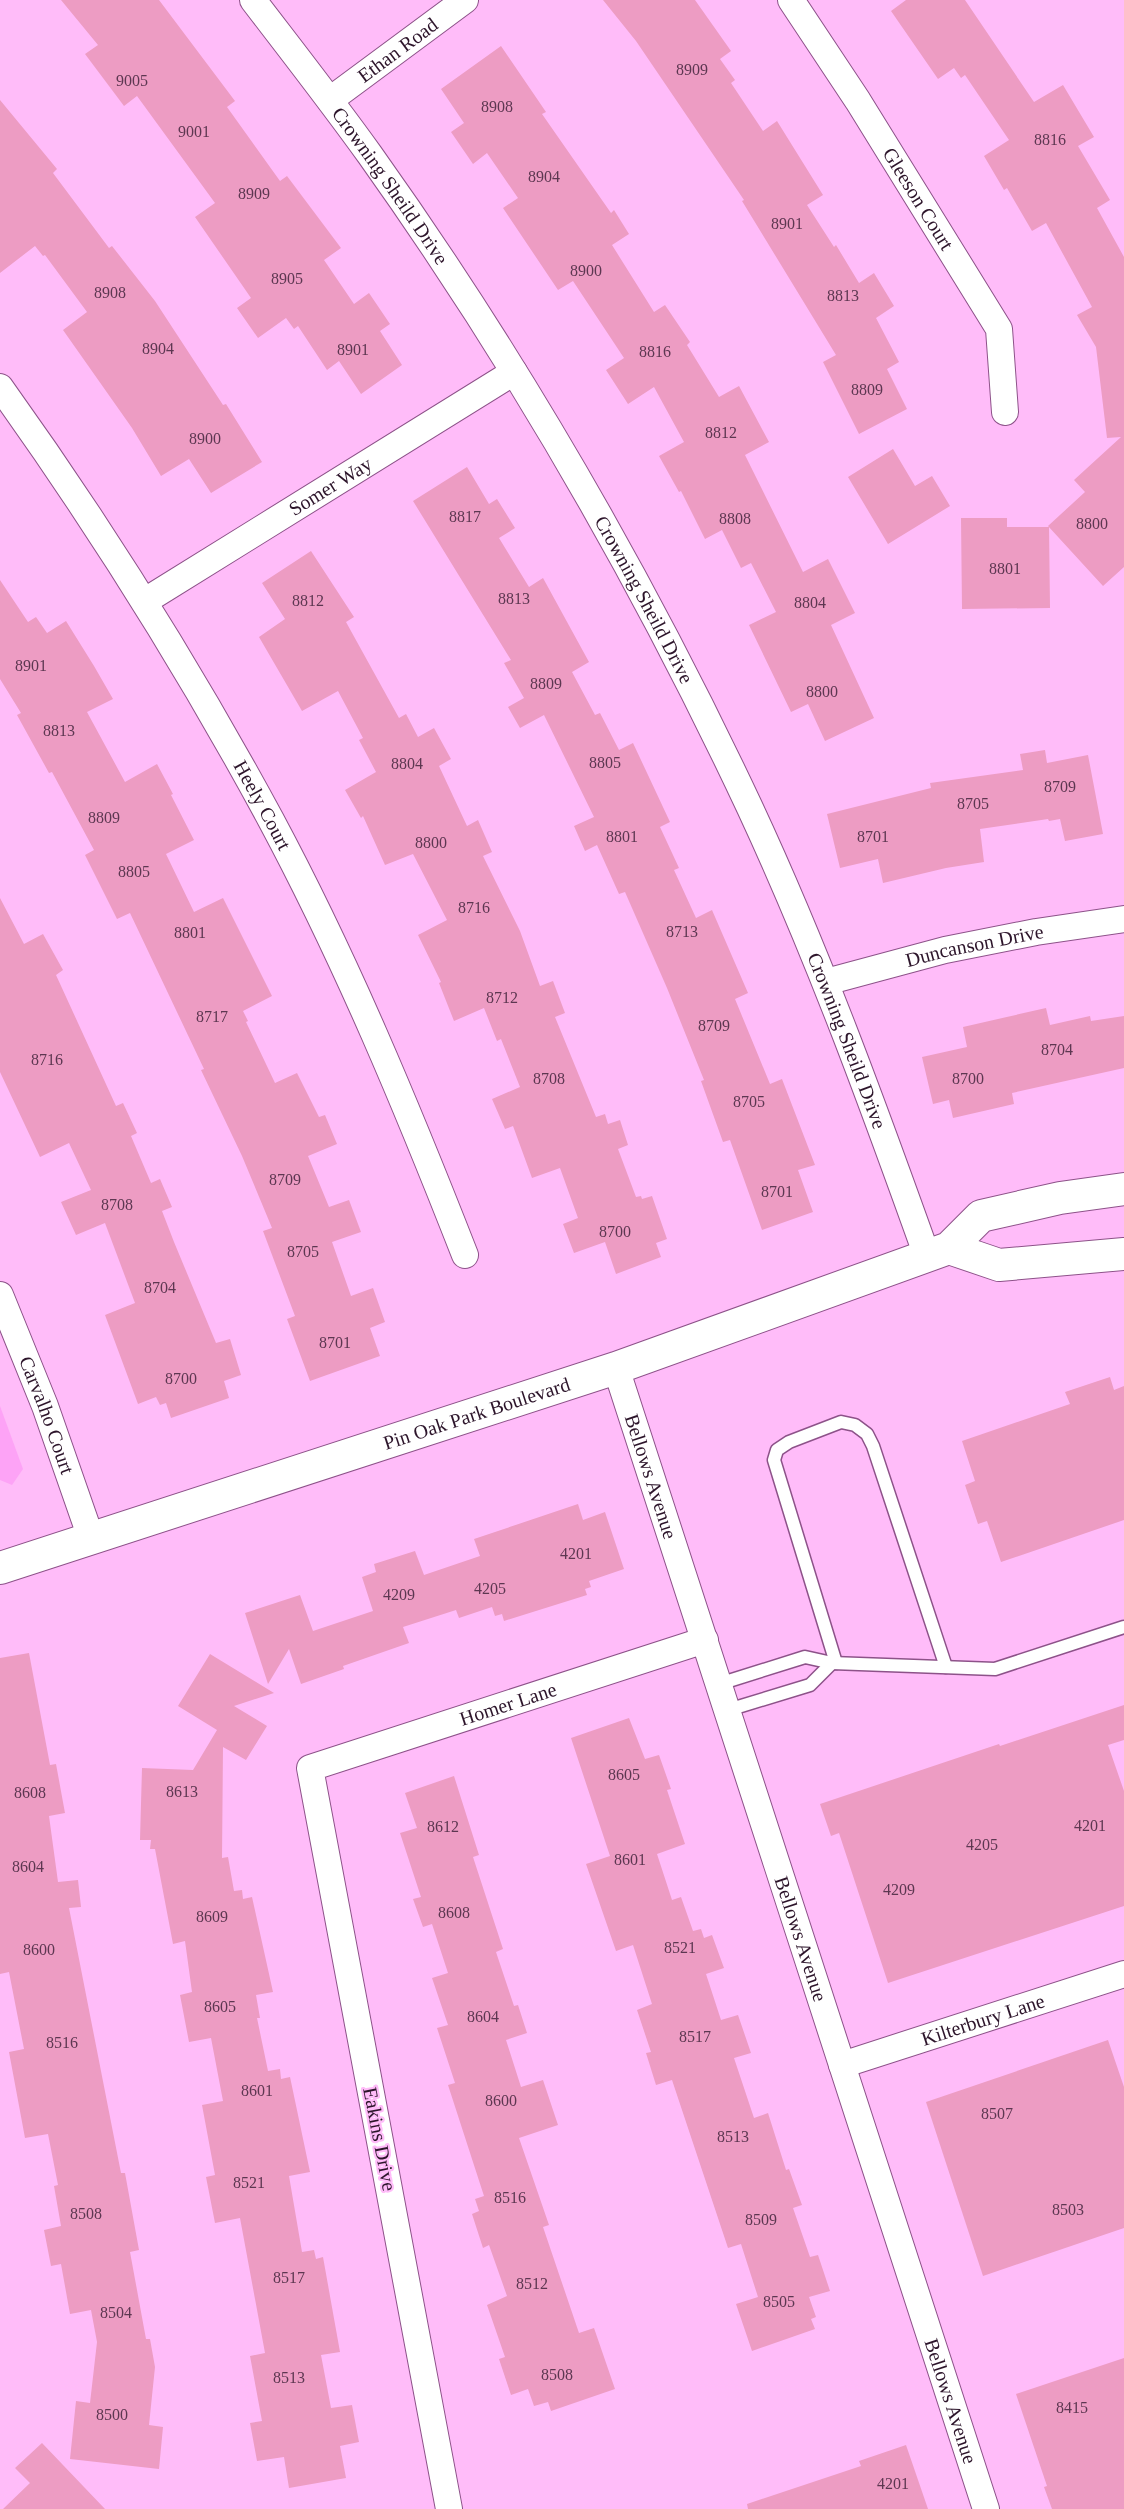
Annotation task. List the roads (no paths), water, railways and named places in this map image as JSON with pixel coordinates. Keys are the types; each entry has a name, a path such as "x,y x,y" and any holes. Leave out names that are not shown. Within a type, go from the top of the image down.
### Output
{"street":[{"name":"Crowning Sheild Drive","path":"253,0 330,100 452,274 514,372 622,556 688,682 750,810 826,982 877,1115 938,1252"},
{"name":"Ethan Road","path":"330,100 465,0"},
{"name":"Gleeson Court","path":"791,0 858,101 999,329 1005,412"},
{"name":"Somer Way","path":"145,601 514,372"},
{"name":"Heely Court","path":"0,387 54,462 145,601 255,791 328,935 407,1108 465,1255"},
{"name":"Duncanson Drive","path":"826,982 945,950 1036,932 1124,920"},
{"name":"Pin Oak Park Boulevard","path":"0,1568 616,1368 938,1252 981,1216 1060,1198 1124,1189"},
{"path":"938,1252 999,1265 1124,1254"},
{"name":"Carvalho Court","path":"0,1295 45,1406 91,1538"},
{"name":"Bellows Avenue","path":"616,1368 986,2509"},
{"name":"Homer Lane","path":"310,1768 705,1640"},
{"name":"Eakins Drive","path":"310,1768 449,2509"},
{"name":"Kilterbury Lane","path":"842,2065 1124,1974"}],"lane":[{"path":"834,1663 774,1460 777,1450 789,1442 841,1422 855,1425 867,1434 873,1446 946,1667"},
{"path":"719,1684 805,1657 834,1663 995,1669 1124,1627"},
{"path":"728,1710 810,1685 834,1663"}]}
